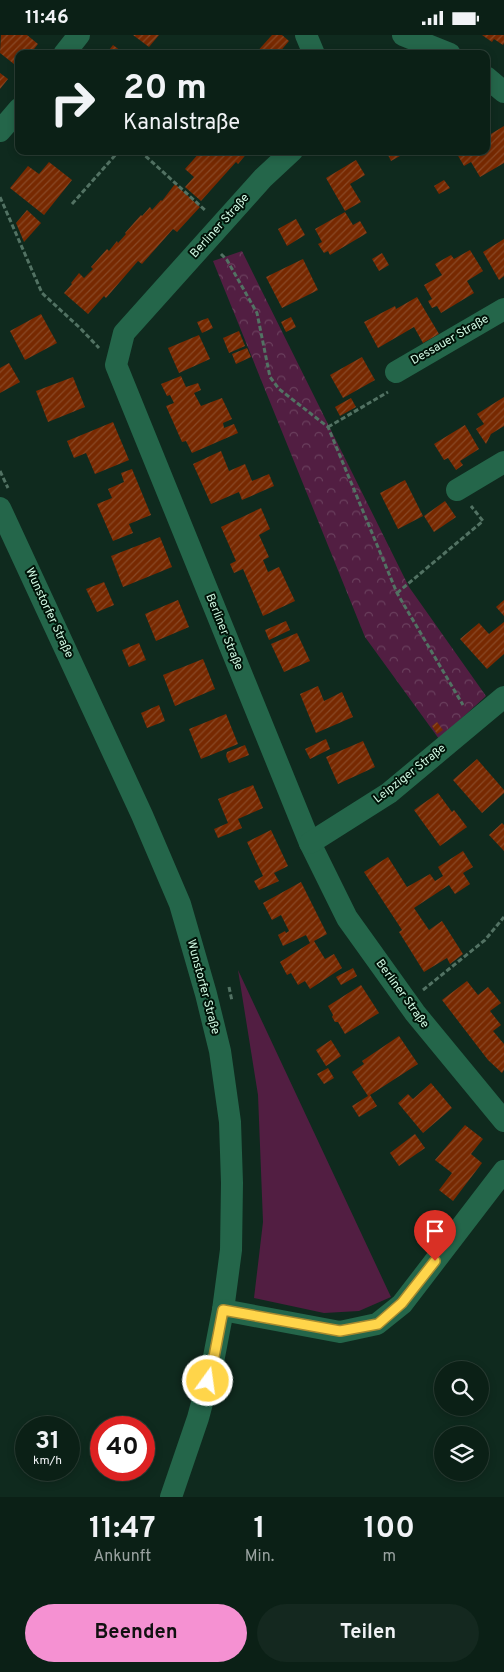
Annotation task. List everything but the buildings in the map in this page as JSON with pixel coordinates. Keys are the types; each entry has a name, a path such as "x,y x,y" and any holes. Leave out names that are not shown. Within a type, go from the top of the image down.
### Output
{"street":[{"path":"67,50 79,35"},
{"path":"306,35 312,50"},
{"path":"403,35 441,45"},
{"path":"490,80 504,92"},
{"path":"0,131 15,114"},
{"name":"Berliner Straße","path":"288,155 263,178 124,333 116,365 310,843 347,918 407,1002 504,1121"},
{"name":"Dessauer Straße","path":"396,372 504,309"},
{"path":"458,490 504,462"},
{"name":"Wunstorfer Straße","path":"0,507 142,815 180,904 220,1051 230,1122 232,1183 231,1250 223,1310 213,1362 198,1418 171,1497"},
{"name":"Leipziger Straße","path":"310,843 389,793 504,697"},
{"path":"223,1310 340,1331 378,1324 402,1303 504,1171"}],"path":[{"path":"72,204 115,155"},
{"path":"144,155 214,233 257,313 270,377 279,389 328,427 397,593 475,722"},
{"path":"0,197 42,293 80,327 116,365"},
{"path":"328,427 403,384 396,372"},
{"path":"397,593 483,521 458,490"},
{"path":"407,1002 485,940 504,917"}],"green space":[{"path":"242,251 409,587 486,696 439,739 365,637 213,261"},
{"path":"238,970 391,1297 359,1311 324,1313 254,1298 263,1222 258,1095"}],"route":[{"path":"208,1381 223,1310 340,1331 378,1324 402,1303 435,1261"}]}
